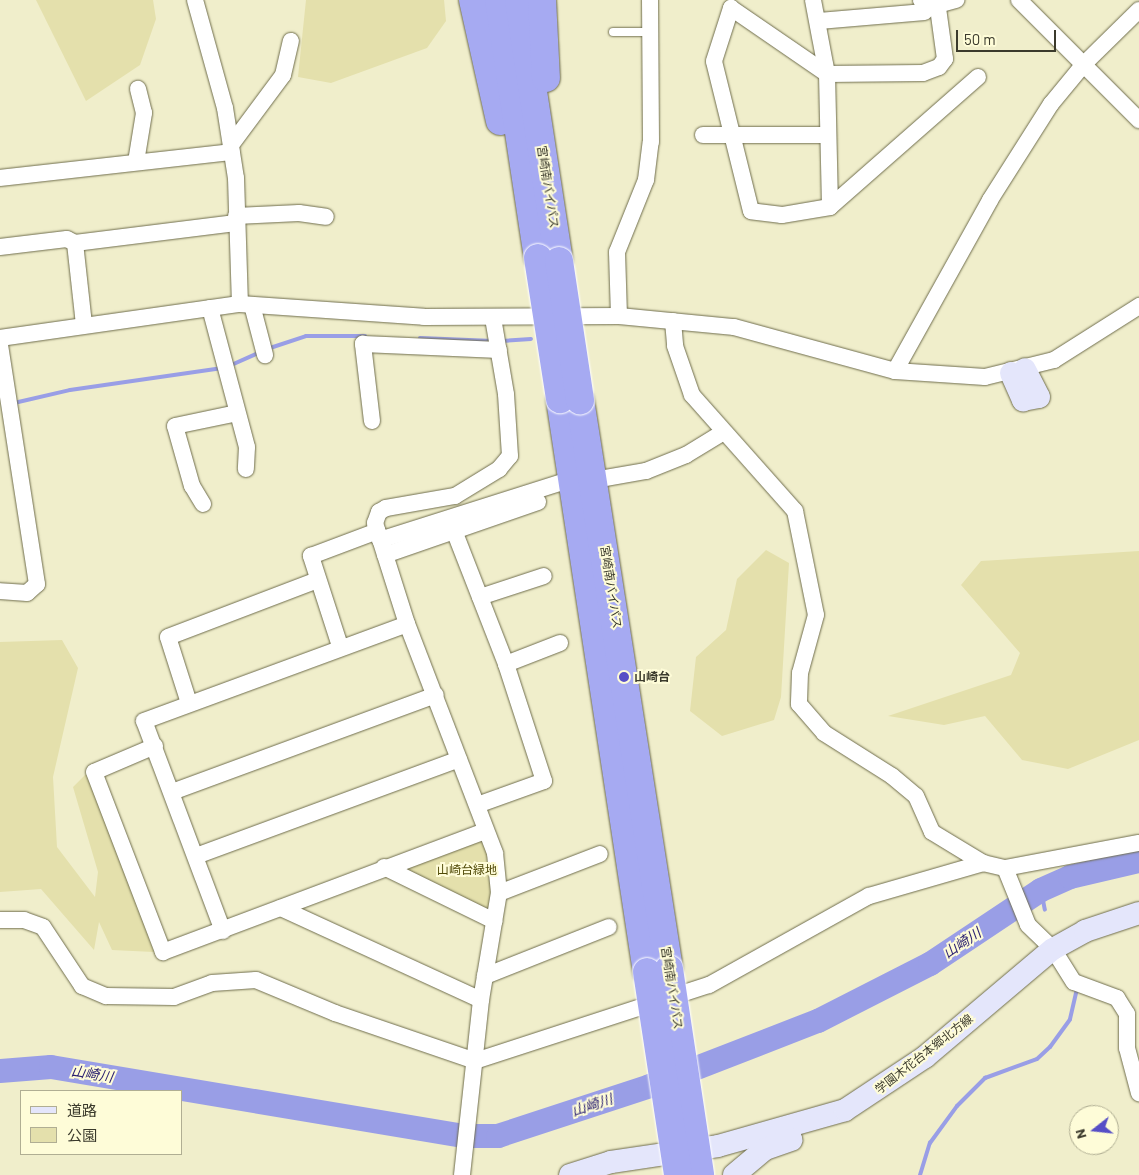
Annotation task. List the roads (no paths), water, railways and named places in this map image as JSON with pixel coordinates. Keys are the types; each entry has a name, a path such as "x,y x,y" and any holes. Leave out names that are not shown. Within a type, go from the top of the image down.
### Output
{"highway":[{"path":"473,0 506,148 542,216"},
{"name":"宮崎南バイパス","path":"499,0 542,216 658,970 700,1175"},
{"name":"宮崎南バイパス","path":"519,0 542,216"},
{"path":"542,0 554,169 542,216"},
{"name":"宮崎南バイパス","path":"658,970 678,1175"}],"main road":[{"name":"学園木花台本郷北方線","path":"572,1174 649,1165 846,1110 925,1057 1053,949 1085,931 1139,912"},
{"path":"718,1146 734,1175 766,1149 831,1125 846,1110"},
{"path":"572,1174 604,1175"}],"street":[{"path":"195,0 231,148 236,220 246,305 264,352"},
{"path":"619,316 617,252 648,166 647,32 650,0"},
{"path":"813,0 819,21 827,74 830,207"},
{"path":"819,21 928,7 956,0"},
{"path":"1019,0 1139,120"},
{"path":"928,7 945,59 939,67 923,72 827,74 732,8 714,61 751,211 782,215 830,207 978,77"},
{"path":"895,371 990,200 1051,104 1084,64 1139,10"},
{"path":"0,178 136,162 231,148 283,76 291,41"},
{"path":"136,162 144,113 138,89"},
{"path":"703,135 734,138 828,135"},
{"path":"648,166 661,155"},
{"path":"0,247 67,239 75,243 299,213 326,217"},
{"path":"75,243 84,325"},
{"path":"0,338 210,308 246,305 492,318 619,316 734,327 895,371 985,377 1018,371 1054,360 1139,306"},
{"path":"210,308 228,367 237,413 248,447 246,469"},
{"path":"462,1175 481,1000 499,893 495,853 436,695 407,624 380,542 379,512 455,496 499,469 510,456 499,350 492,318"},
{"path":"673,320 676,346 692,395 722,433 795,511 816,615 800,673 799,704 824,733 916,796 932,832 983,863 1005,868 1139,843"},
{"path":"372,421 363,344 499,350"},
{"path":"0,345 36,584 26,593 0,591"},
{"path":"203,504 192,486 175,426 237,413"},
{"path":"380,542 583,480 646,471 686,455 722,433"},
{"path":"340,646 317,580 311,556 380,542 455,533 538,502"},
{"path":"455,533 506,664 544,781 477,805"},
{"path":"480,598 544,576"},
{"path":"189,703 168,637 317,580"},
{"path":"223,931 144,721 340,646 407,624"},
{"path":"506,664 560,643"},
{"path":"172,792 436,695"},
{"path":"155,746 94,772 163,952 223,931 384,867 486,831"},
{"path":"196,856 459,759"},
{"path":"499,893 600,854"},
{"path":"0,920 24,920 43,927 82,986 106,996 174,996 212,983 256,980 475,1061 709,985 869,896 983,863"},
{"path":"384,867 494,921"},
{"path":"1005,868 1028,925 1053,949 1074,982 1117,998 1127,1014 1127,1048 1139,1093"},
{"path":"281,908 481,1000"},
{"path":"485,976 609,926"}],"lane":[{"path":"613,32 647,32"}],"waterway":[{"path":"267,349 306,336 365,336"},
{"path":"420,338 493,341"},
{"path":"502,341 531,339"},
{"path":"229,366 261,352"},
{"path":"14,403 70,390 222,368"},
{"name":"山崎川","path":"0,1071 51,1067 464,1136 498,1136 650,1086 818,1021 930,964 1041,890 1070,877 1139,861"},
{"path":"1041,890 1045,910"},
{"path":"920,1175 930,1143 957,1106 985,1078 1037,1059 1050,1047 1070,1019 1077,989"}],"place":[{"name":"山崎台","path":"624,677"}],"park label":[{"name":"山崎台緑地","path":"467,870"}]}
